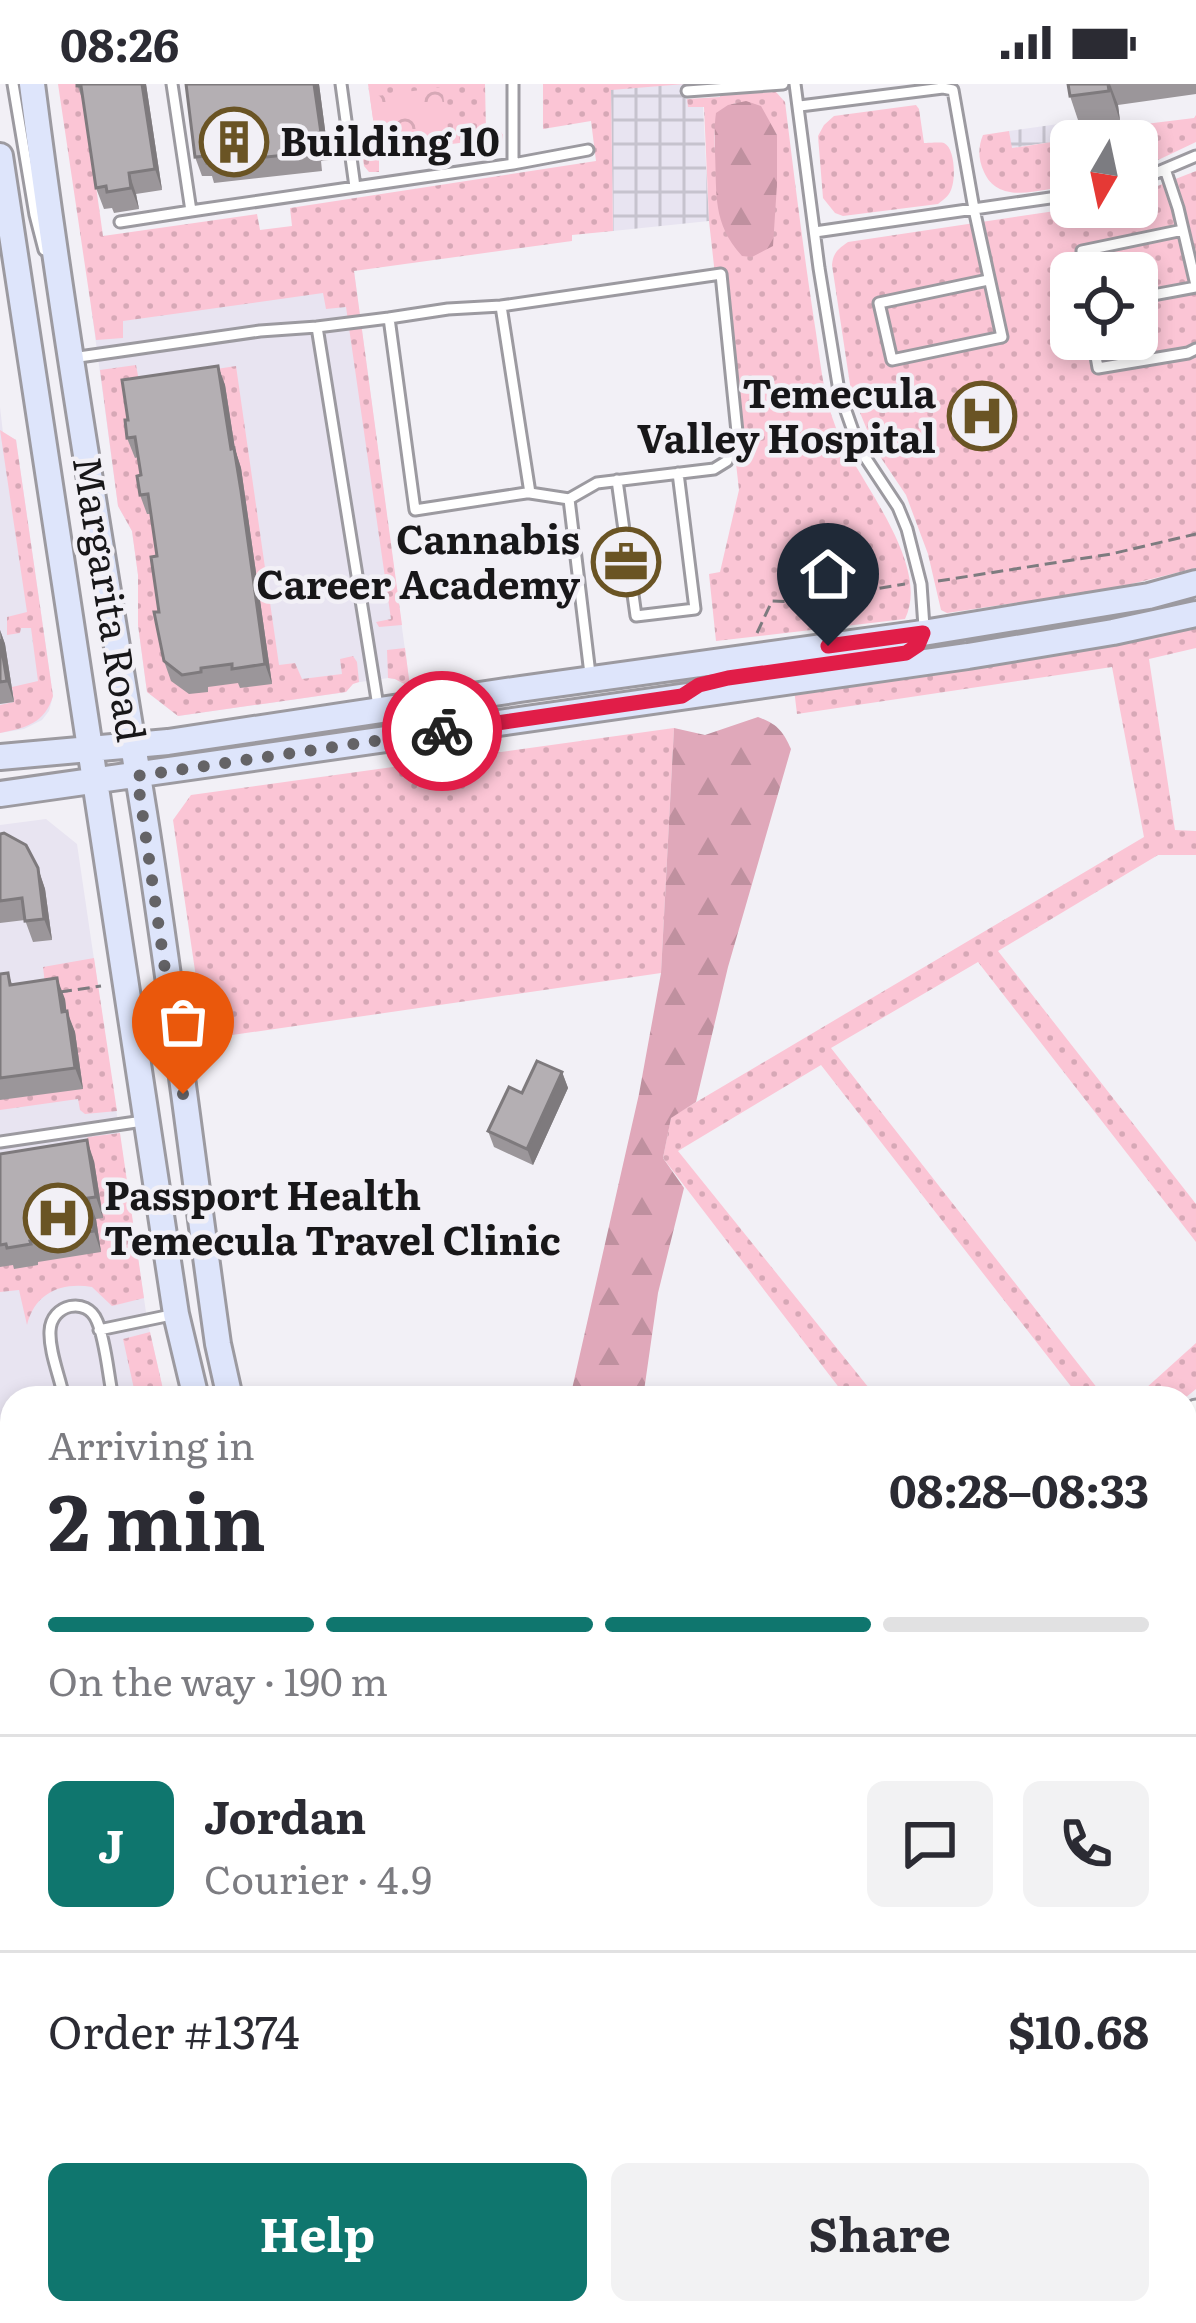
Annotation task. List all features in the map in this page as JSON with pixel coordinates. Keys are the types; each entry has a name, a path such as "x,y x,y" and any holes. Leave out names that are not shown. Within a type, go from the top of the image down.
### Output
{"main road":[{"name":"Margarita Road","path":"32,84 227,1386"},
{"name":"Margarita Road","path":"0,157 3,201 176,1314 193,1386"},
{"path":"0,757 168,742 923,633 1149,596 1196,583"},
{"path":"0,794 1006,650 1196,614"},
{"path":"682,696 699,685 728,678 906,653 918,645 923,633"},
{"path":"176,1314 189,1318 199,1331 213,1386"}],"lane":[{"path":"13,84 35,215 44,249 60,281"},
{"path":"172,84 191,211"},
{"path":"341,84 355,187"},
{"path":"513,84 513,164"},
{"path":"687,91 783,84"},
{"path":"795,84 838,391 859,448 898,507 916,556 923,633"},
{"path":"800,106 952,90 1002,338 892,360 879,303 988,280"},
{"path":"120,222 588,150"},
{"path":"1158,172 1196,156"},
{"path":"1158,294 1196,286 1165,169"},
{"path":"815,232 1050,198"},
{"path":"1082,252 1183,230"},
{"path":"72,358 721,274 737,432 727,460 714,469 597,483 569,500 530,493 415,510 389,318"},
{"path":"501,306 530,493"},
{"path":"317,327 378,712"},
{"path":"1158,358 1196,349"},
{"path":"1097,360 1098,368 1146,360"},
{"path":"617,480 636,616 695,609 678,473"},
{"path":"569,500 591,679"},
{"path":"0,1142 147,1120"},
{"path":"61,1386 52,1323 56,1313 77,1305 93,1314 110,1386"},
{"path":"99,1330 176,1314"}],"path":[{"path":"754,640 772,601 922,584 1111,554 1196,534"},
{"path":"58,993 101,986"}],"shaded area":[{"path":"685,84 688,106 703,107 709,221 613,231 611,89"},
{"path":"1050,125 1050,142 1011,148 1009,131"},
{"path":"354,271 410,687 388,678 353,683 346,692 178,716 147,692 132,531 118,506 91,306"},
{"path":"0,407 3,433 16,440 53,696 42,720 0,733"},
{"path":"46,819 77,844 147,1319 162,1386 0,1386 0,825"}],"green space":[{"path":"58,84 89,84 82,87 103,236 257,214 260,230 292,226 290,208 596,161 591,121 543,129 543,84 685,84 611,90 613,231 572,235 572,241 354,271 402,625 379,627 376,622 391,619 346,307 326,309 323,293 123,321 123,338 96,340"},
{"path":"368,84 485,84 486,132 501,132 501,146 488,158 483,156 481,140 379,154 379,172 369,172 362,150 377,147"},
{"path":"720,84 740,84 741,93 776,92 785,102 828,401 836,428 900,548 911,597 905,619 716,641 709,574 720,572 739,490 709,221 704,107 688,107 687,99 720,97","holes":["736,103 765,117 777,135 715,152 716,123 728,107"]},
{"path":"442,87 450,144 378,154 370,97"},
{"path":"746,101 761,106 777,135 773,246 752,257 742,256 725,232 716,182 716,113"},
{"path":"916,105 924,143 944,143 950,151 954,172 949,194 938,204 843,216 835,213 823,198 818,136 824,125 834,116"},
{"path":"1196,115 1196,142 1158,160 1158,122"},
{"path":"1009,131 1012,148 1050,142 1050,189 1010,192 991,182 981,162 983,135"},
{"path":"1196,171 1196,568 1111,589 947,613 941,610 928,554 906,495 875,449 851,391 832,265 835,254 848,242 1050,212 1050,228 1158,228 1158,186"},
{"path":"136,365 139,381 236,366 279,665 295,663 302,679 342,674 340,659 353,656 359,682 346,692 178,716 147,692 132,531 118,506 100,370"},
{"path":"0,430 16,440 53,696 33,723 0,733 0,705 14,702 12,687 38,681 31,628 7,635 7,617 27,612"},
{"path":"1196,623 1196,648 1149,659 1175,830 1196,831 1196,855 1158,855 998,951 1196,1204 1196,1242 978,962 831,1048 1096,1386 1071,1386 821,1065 678,1151 867,1386 838,1386 663,1158 671,1117 1144,837 1112,667 797,714 794,689"},
{"path":"405,648 410,687 388,678 387,650"},
{"path":"758,717 779,729 791,749 728,967 696,1102 671,1118 663,1158 684,1188 658,1293 645,1386 573,1386 639,1094 661,973 674,728 705,735"},
{"path":"674,728 661,973 205,1039 173,820 191,795"},
{"path":"94,958 117,1111 85,1114 78,1099 0,1110 0,991 45,984 43,967"},
{"path":"120,1133 144,1298 112,1306 92,1287 60,1288 36,1305 27,1325 19,1290 0,1292 0,1167 88,1137"},
{"path":"150,1332 162,1386 133,1386 123,1339"},
{"path":"1196,1343 1196,1386 1148,1386"}],"building":[{"path":"77,84 142,84 155,169 129,173 131,188 107,192 106,186 96,188"},
{"path":"186,84 314,84 322,140 314,141 315,152 207,163 206,156 195,157"},
{"path":"1068,84 1108,84 1109,91 1070,96"},
{"path":"218,366 265,664 201,668 201,672 182,675 164,661 154,612 159,612 151,557 157,556 148,494 140,495 135,437 127,438 122,380"},
{"path":"0,639 7,681 0,682"},
{"path":"0,834 26,845 38,868 44,919 25,921 22,898 0,901"},
{"path":"8,973 10,985 57,978 75,1068 0,1078 0,974"},
{"path":"537,1061 562,1072 527,1149 488,1131 509,1087 522,1093"},
{"path":"87,1140 96,1197 88,1198 94,1231 7,1248 0,1245 0,1154"}],"way so far":[{"path":"183,1094 137,776 442,731"}],"place":[{"name":"Building 10","path":"234,142"},
{"name":"Temecula Valley Hospital","path":"982,416"},
{"name":"Cannabis Career Academy","path":"626,562"},
{"name":"Passport Health Temecula Travel Clinic","path":"58,1218"}],"route":[{"path":"442,731 682,696 699,685 728,678 906,653 918,645 923,633 828,646"}]}
